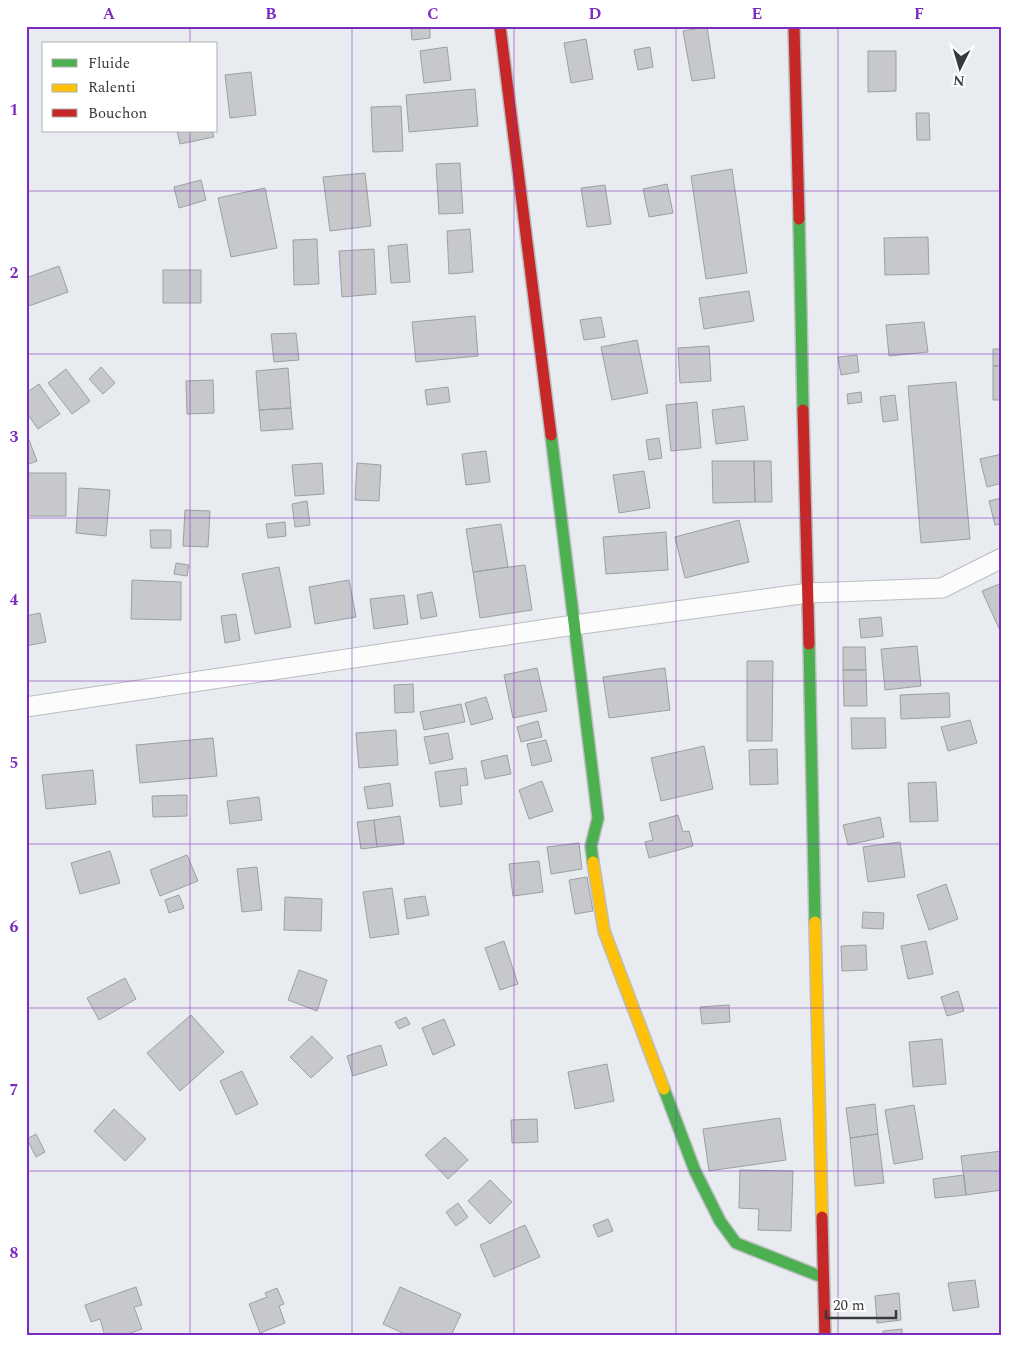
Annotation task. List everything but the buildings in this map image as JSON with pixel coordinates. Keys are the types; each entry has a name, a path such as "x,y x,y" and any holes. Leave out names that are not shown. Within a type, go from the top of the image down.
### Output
{"street":[{"path":"500,26 598,818 592,846 604,931 694,1171 720,1221 736,1243 822,1278"},
{"path":"794,26 809,593 822,1278 825,1336"},
{"path":"26,707 574,625 809,593 942,588 1002,558"}],"traffic: fast":[{"path":"799,219 803,410"},
{"path":"551,435 598,818 591,846 593,862"},
{"path":"809,644 815,922"},
{"path":"664,1089 695,1171 720,1221 736,1243 822,1277"}],"traffic: slow":[{"path":"593,862 604,931 664,1089"},
{"path":"815,922 822,1217"}],"traffic: jam":[{"path":"500,26 551,435"},
{"path":"794,26 799,219"},
{"path":"803,410 809,644"},
{"path":"822,1217 825,1336"}]}
